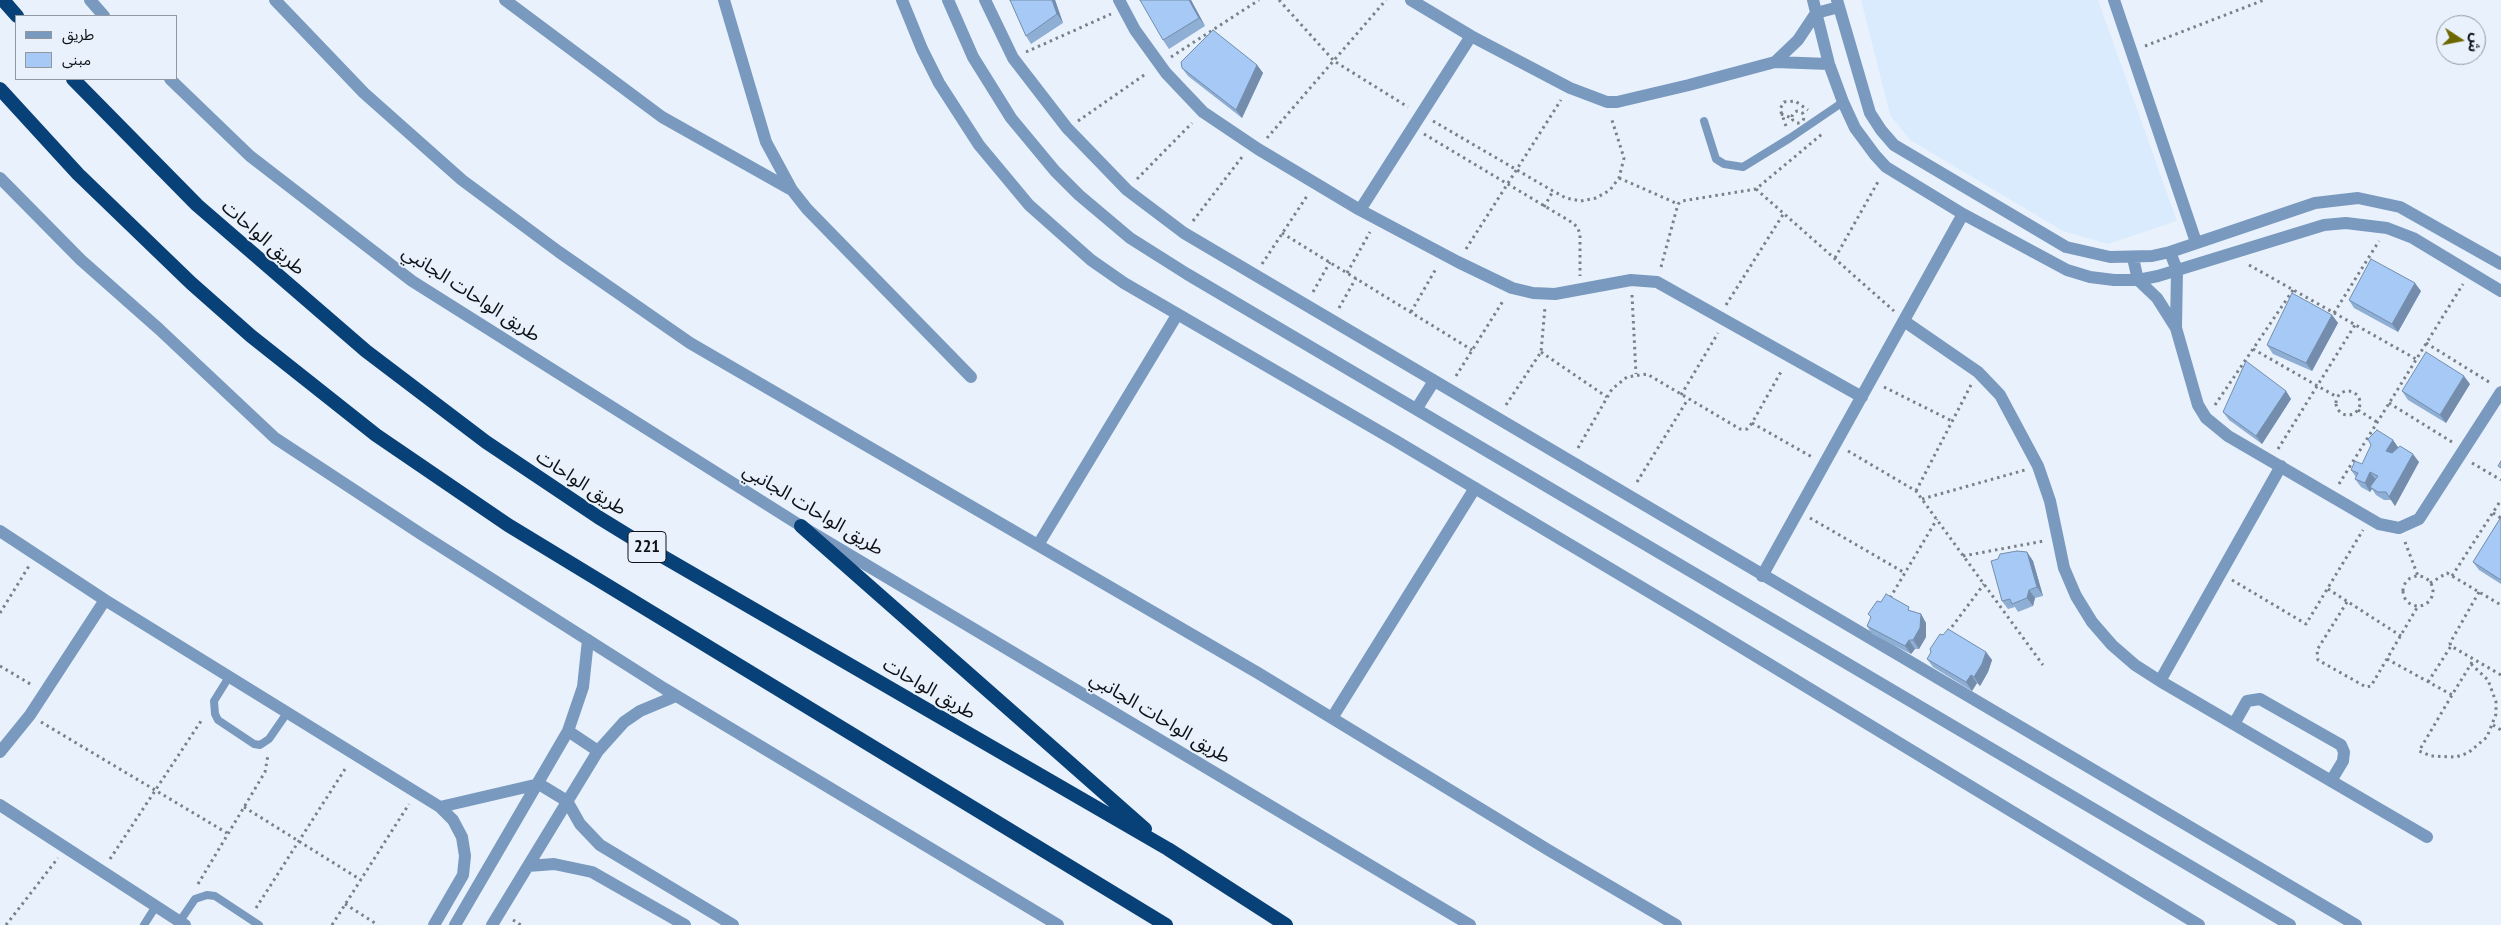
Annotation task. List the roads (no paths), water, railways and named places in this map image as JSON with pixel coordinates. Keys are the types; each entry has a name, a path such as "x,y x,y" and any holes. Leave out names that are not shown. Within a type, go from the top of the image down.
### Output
{"highway":[{"path":"3,0 16,15"},
{"name":"طريق الواحات","path":"74,80 197,205 366,351 486,442 655,552 1168,849 1286,925"},
{"path":"0,89 78,174 191,284 267,349 376,435 508,525 1166,925"},
{"path":"801,526 1168,849"}],"street":[{"path":"90,0 103,15"},
{"path":"275,0 364,94 462,180 559,252 690,343 1332,718 1676,925"},
{"path":"724,0 766,142 792,190 807,209 971,377"},
{"path":"902,0 922,49 939,82 979,145 1000,172 1029,205 1091,260 1124,284 1475,488 2199,925"},
{"path":"948,0 973,57 1011,118 1055,171 1104,217 1158,257 1417,408 2290,925"},
{"path":"985,0 1013,58 1067,128 1127,190 1184,233 2356,925"},
{"path":"1411,0 1471,36 1570,88 1606,102 1617,102 1775,62 1829,64"},
{"path":"1813,0 1829,64 1843,102 1864,142 1886,167 1963,214 2067,270 2090,277 2138,280 2324,225 2346,222 2387,228 2412,238 2501,291"},
{"path":"2114,0 2130,52 2196,242"},
{"path":"508,1 662,117 792,190"},
{"path":"1121,4 1135,30 1160,64 1203,112 1360,210 1458,262 1512,288 1532,293 1579,289 1631,280 1657,282 1862,397"},
{"path":"1775,62 1798,40 1816,13 1838,4 1870,113 1881,130 1894,144 2066,246 2110,257 2133,258 2170,252 2314,203 2336,198 2358,198 2400,207 2501,264"},
{"path":"1360,210 1471,36"},
{"name":"طريق الواحات الجانبي","path":"171,80 250,156 412,281 801,526 1470,925"},
{"path":"0,178 81,260 159,328 276,438 421,534 676,696 1058,925"},
{"path":"1762,576 1963,214"},
{"path":"2170,252 2177,270 2176,328"},
{"path":"2133,258 2138,280 2157,298 2176,328 2198,405 2216,429 2384,526 2399,528 2419,519 2462,453 2497,388"},
{"path":"1038,545 1178,315"},
{"path":"1904,321 1978,372 2000,394 2022,432 2038,466 2050,502 2056,538 2064,568 2073,589 2092,622 2112,645 2135,665 2160,681 2427,837"},
{"path":"1417,408 1434,381"},
{"path":"2160,681 2221,573 2276,464"},
{"path":"1332,718 1475,488"},
{"path":"0,531 105,600 440,807 453,820 462,837 465,856 463,875 434,925"},
{"path":"0,752 30,715 105,600"},
{"path":"455,925 539,784 568,731 583,687 588,640"},
{"path":"492,925 598,751 624,722 640,711 676,696"},
{"path":"2234,724 2247,701 2260,699 2341,745 2344,752 2343,761 2331,782"},
{"path":"568,731 598,751"},
{"path":"440,807 539,784 567,801 580,824 600,845 733,925"},
{"path":"0,805 182,923"},
{"path":"528,866 554,864 592,872 685,925"}],"lane":[{"path":"1704,121 1716,159 1733,167 1743,167 1752,163 1843,102"},
{"path":"229,677 214,701 215,714 218,720 254,744 260,745 269,739 287,713"},
{"path":"182,923 195,898 215,896 259,925"},
{"path":"144,925 156,906"}]}
